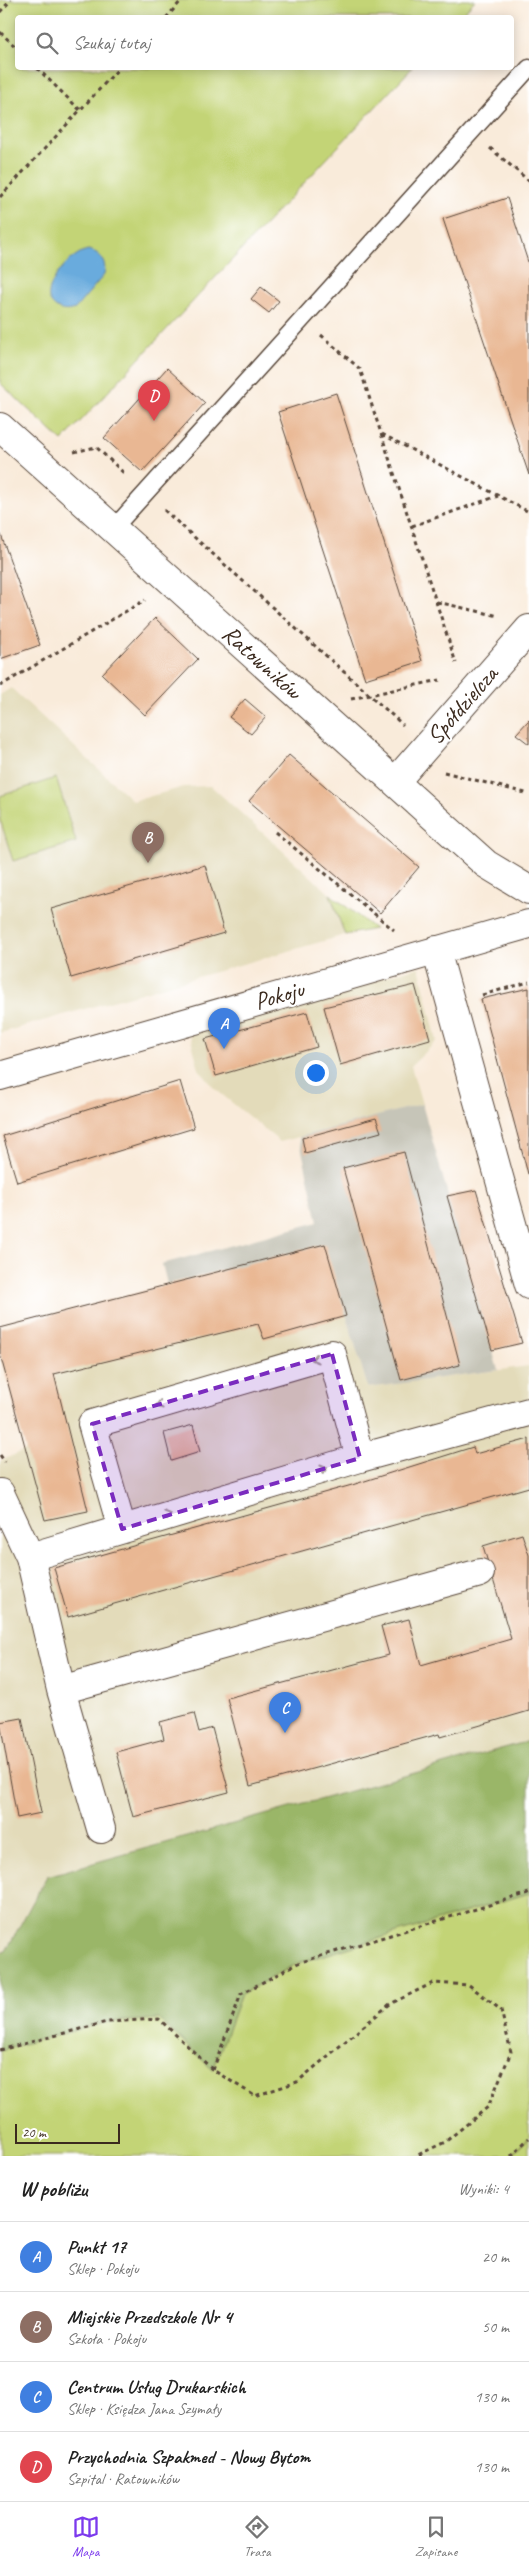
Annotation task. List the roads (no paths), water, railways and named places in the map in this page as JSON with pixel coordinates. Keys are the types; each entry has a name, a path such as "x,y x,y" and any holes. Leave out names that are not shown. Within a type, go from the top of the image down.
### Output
{"street":[{"name":"Ratowników","path":"0,427 486,864 529,890"},
{"name":"Spółdzielcza","path":"395,782 519,624"},
{"name":"Pokoju","path":"0,1076 529,924"},
{"path":"436,950 529,1285"},
{"path":"122,1529 92,1424 332,1354 360,1458"},
{"path":"30,1557 360,1458 529,1412"},
{"path":"0,1493 30,1557 61,1690 101,1829"},
{"path":"61,1690 480,1573"}],"lane":[{"path":"113,529 529,68"}],"water":[{"path":"88,250 100,255 102,258 105,266 104,275 75,309 67,311 57,308 49,299 51,285 67,262 81,252"}],"place":[{"name":"Przychodnia Szpakmed - Nowy Bytom","path":"154,421"},
{"name":"Miejskie Przedszkole Nr 4","path":"148,863"},
{"name":"Punkt 17","path":"224,1049"},
{"name":"Centrum Usług Drukarskich","path":"285,1733"}]}
